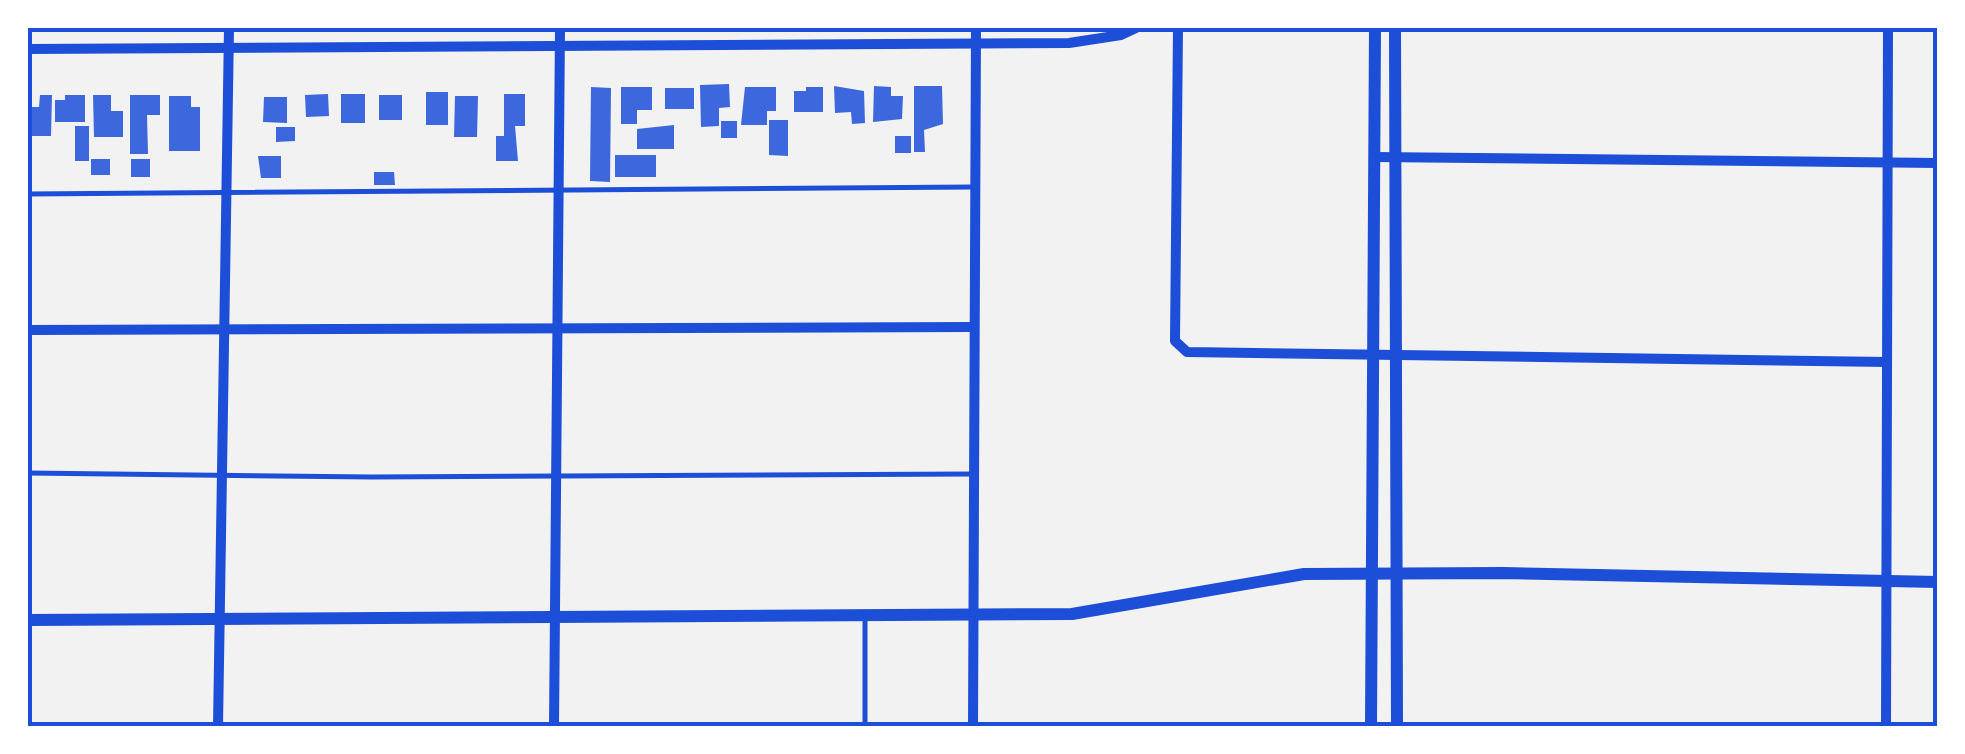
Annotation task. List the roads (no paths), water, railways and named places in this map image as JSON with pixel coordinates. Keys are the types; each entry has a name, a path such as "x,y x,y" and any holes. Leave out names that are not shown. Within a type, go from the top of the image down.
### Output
{"street":[{"path":"218,726 229,28"},
{"path":"554,726 560,28"},
{"path":"973,726 976,28"},
{"path":"28,49 1092,42 1136,28"},
{"path":"1178,28 1177,346 1206,353 1887,362"},
{"path":"1371,726 1374,28"},
{"path":"1396,28 1397,726"},
{"path":"1886,726 1888,28"},
{"path":"1374,158 1938,163"},
{"path":"28,330 972,327"},
{"path":"28,620 1072,614 1304,574 1938,582"}],"lane":[{"path":"28,194 974,188"},
{"path":"28,474 973,474"},
{"path":"865,616 865,726"}]}
